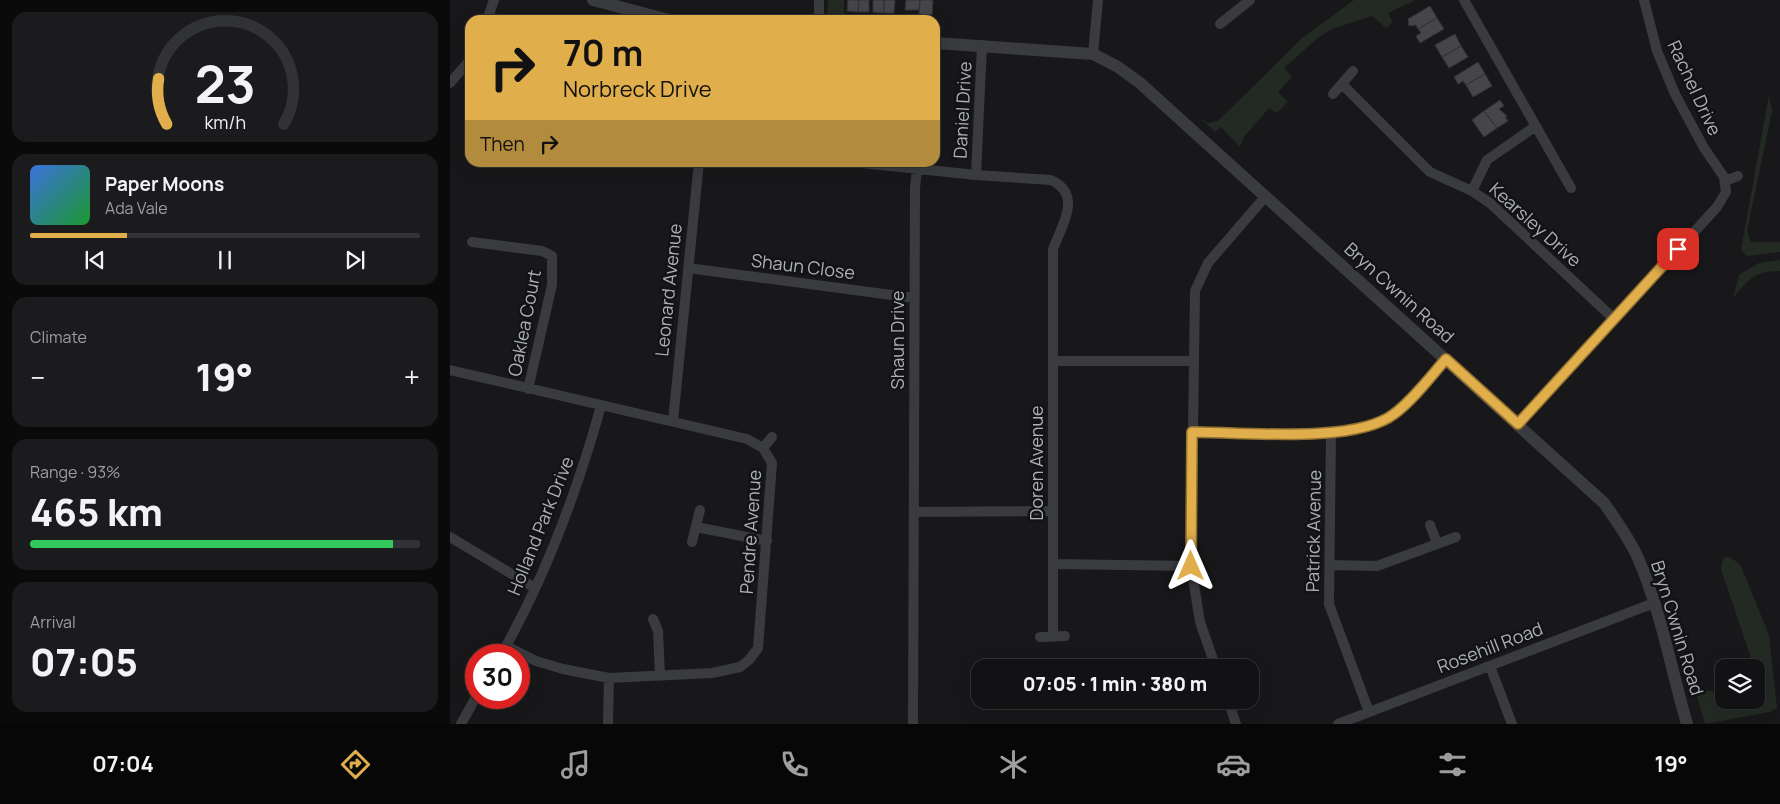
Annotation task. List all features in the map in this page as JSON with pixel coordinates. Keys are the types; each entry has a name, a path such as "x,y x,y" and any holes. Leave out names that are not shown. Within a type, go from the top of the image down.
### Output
{"street":[{"path":"489,15 494,0"},
{"path":"819,0 819,15"},
{"path":"1093,54 1098,0"},
{"path":"1464,0 1571,188"},
{"name":"Rachel Drive","path":"1644,0 1657,51 1675,94 1726,183"},
{"path":"597,1 650,15"},
{"path":"1220,24 1245,2"},
{"name":"Bryn Cwnin Road","path":"940,43 1093,54 1118,67 1140,84 1518,424 1604,503 1622,529 1638,558 1654,603 1687,724"},
{"name":"Daniel Drive","path":"976,175 982,46"},
{"path":"450,83 465,66"},
{"path":"1333,94 1353,71"},
{"name":"Kearsley Drive","path":"1342,84 1430,172 1472,191 1490,203 1614,319"},
{"path":"1472,191 1487,160 1536,126"},
{"name":"Leonard Avenue","path":"673,421 698,167"},
{"name":"Doren Avenue","path":"898,167 1051,180 1060,184 1067,192 1068,211 1053,249 1053,637"},
{"name":"Shaun Drive","path":"913,724 914,298 917,169"},
{"path":"1518,424 1717,206 1726,192 1726,183 1738,176"},
{"path":"1213,659 1200,622 1191,566 1195,291 1208,263 1265,197"},
{"name":"Oaklea Court","path":"472,242 542,251 552,256 552,285 528,389"},
{"name":"Shaun Close","path":"688,268 914,298"},
{"path":"1192,432 1331,433 1359,430 1392,416 1408,403 1446,359"},
{"path":"1053,361 1193,361"},
{"name":"Pendre Avenue","path":"450,370 747,439 763,448 769,455 773,471 758,648 749,660 740,667 712,673 608,678 563,669 530,659"},
{"name":"Holland Park Drive","path":"507,644 536,588 575,490 601,406"},
{"name":"Patrick Avenue","path":"1331,433 1329,604 1369,712"},
{"path":"763,448 772,437"},
{"path":"692,542 700,510"},
{"path":"914,512 1054,511"},
{"path":"1430,525 1437,543"},
{"path":"696,527 767,541"},
{"path":"450,537 536,588"},
{"path":"1330,565 1377,566 1456,537"},
{"path":"1054,564 1191,566"},
{"name":"Rosehill Road","path":"1338,724 1654,603"},
{"path":"653,619 658,631 660,676"},
{"path":"1040,637 1065,636"},
{"path":"1490,666 1512,724"},
{"path":"608,678 608,724"},
{"path":"461,724 469,709"},
{"path":"1231,709 1236,724"}],"shaded area":[{"path":"828,0 844,0 844,15 827,15"},
{"path":"1354,0 1416,0 1388,13 1393,22 1386,28 1372,16 1332,29 1319,37 1284,68 1292,77 1278,92 1288,102 1277,113 1269,108 1243,138 1240,147 1221,127 1215,132 1201,119 1208,123 1218,121 1302,38"},
{"path":"1769,95 1772,111 1747,231 1751,242 1780,242 1780,252 1747,256 1741,250"},
{"path":"1780,260 1780,271 1771,271 1753,277 1733,298 1739,275 1759,263"},
{"path":"1729,557 1740,564 1769,635 1777,708 1769,712 1705,724 1695,690 1715,691 1715,709 1765,709 1765,659 1751,659 1721,569 1723,558"}],"building":[{"path":"848,0 859,0 858,12 847,11"},
{"path":"859,0 869,0 869,12 858,12"},
{"path":"873,0 884,0 884,13 873,12"},
{"path":"884,0 895,0 894,13 884,13"},
{"path":"906,0 920,0 919,10 905,10"},
{"path":"920,0 933,0 932,15 919,15"},
{"path":"1430,6 1437,18 1418,29 1416,25 1409,26 1408,19"},
{"path":"1437,18 1444,29 1420,43 1416,36 1421,33 1418,29"},
{"path":"1455,34 1461,46 1442,57 1435,45"},
{"path":"1461,46 1468,57 1449,68 1442,57"},
{"path":"1478,62 1485,74 1466,85 1463,81 1458,84 1454,77"},
{"path":"1485,74 1492,86 1473,97 1466,85"},
{"path":"1500,100 1504,106 1499,109 1507,116 1505,117 1508,121 1497,128 1484,111"},
{"path":"1484,111 1497,128 1484,137 1472,120"}],"route":[{"path":"1191,566 1192,432 1331,433 1359,430 1392,416 1408,403 1446,359 1518,424 1678,249"}]}
